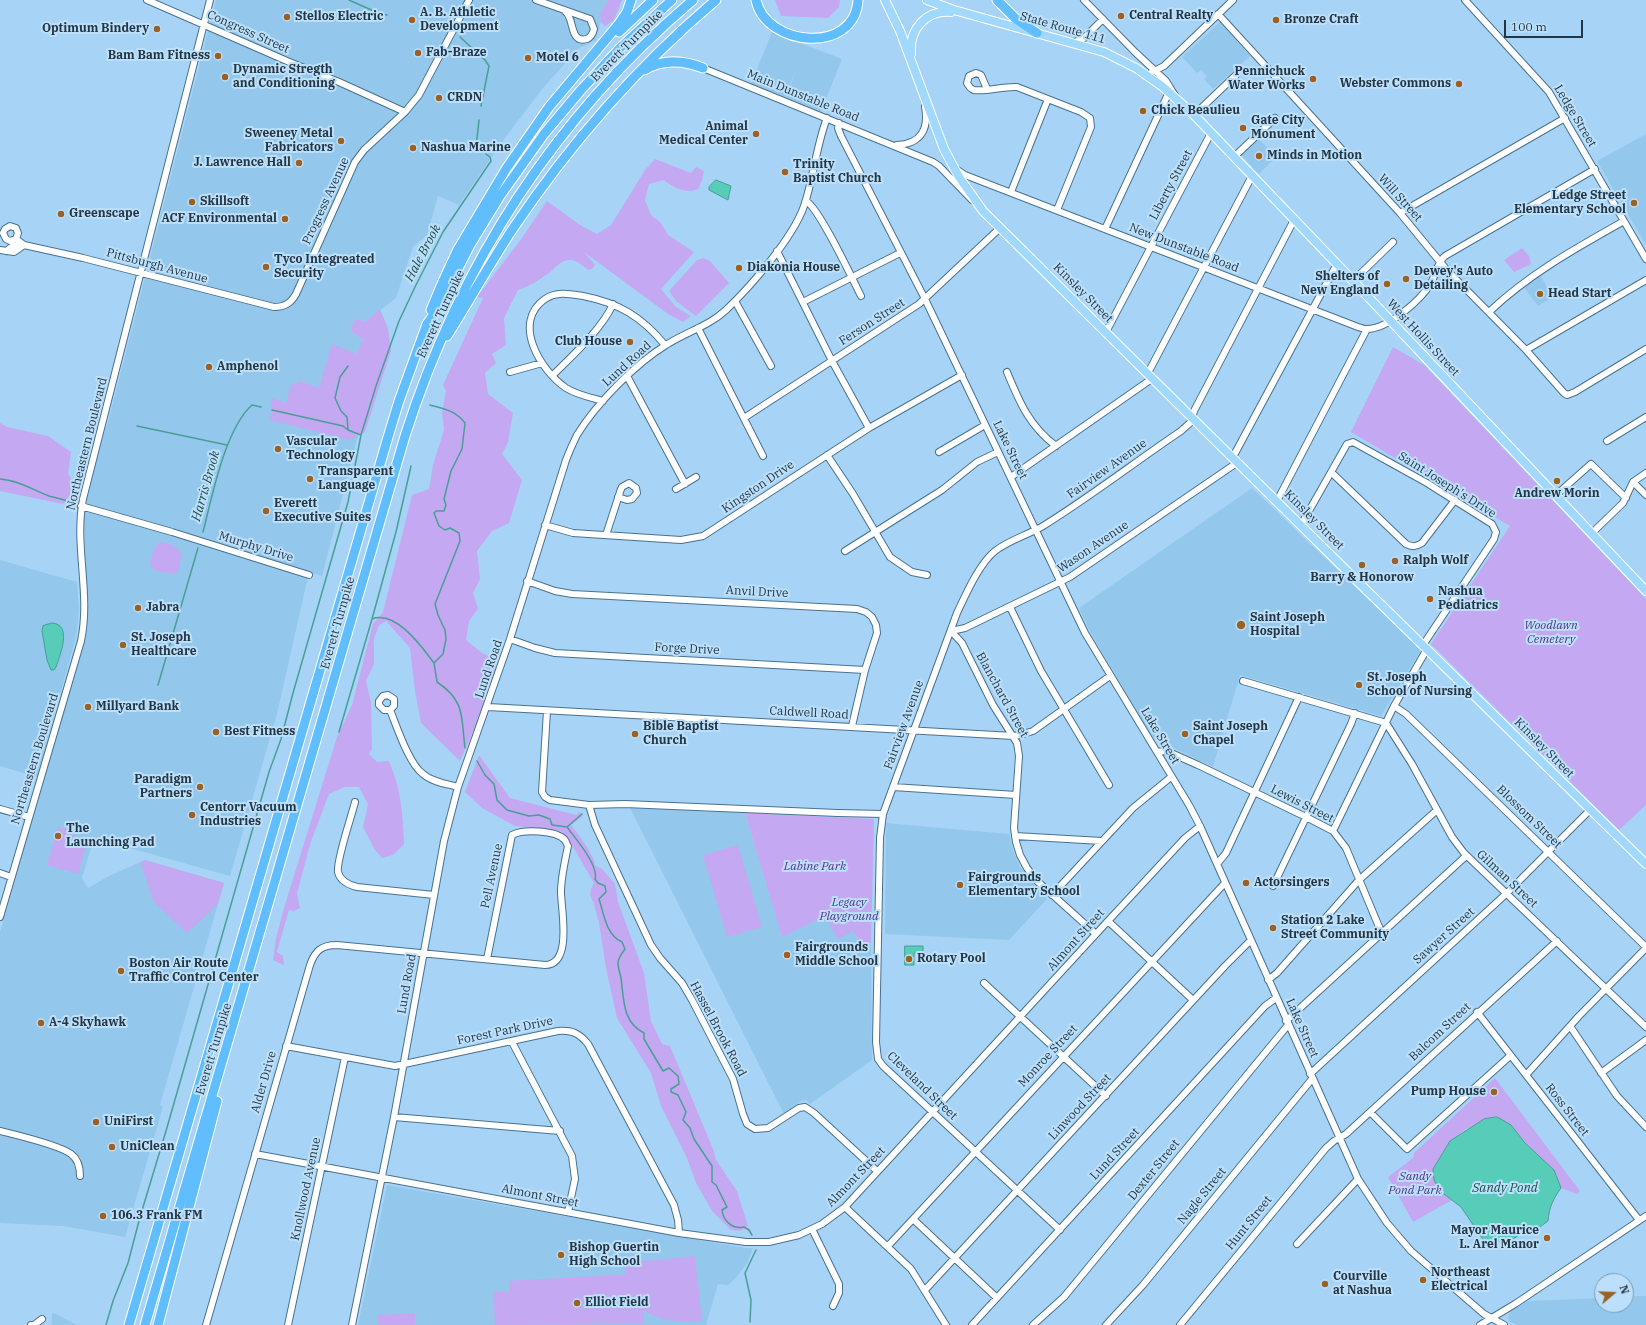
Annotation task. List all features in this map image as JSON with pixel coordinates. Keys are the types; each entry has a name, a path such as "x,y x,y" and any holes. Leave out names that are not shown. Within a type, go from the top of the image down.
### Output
{"highway":[{"path":"427,324 433,303 457,251 479,212 527,138 571,80 618,25 627,12 631,0"},
{"path":"571,80 653,0"},
{"name":"Everett Turnpike","path":"129,1325 389,431 427,324 435,313 461,262 487,218 511,180 544,134 607,61 672,0"},
{"name":"Everett Turnpike","path":"145,1325 405,436 430,365 453,312 479,261 508,212 547,154 574,119 612,76 653,36 694,0"},
{"path":"430,365 499,250 533,200 585,132 634,77 668,43 716,0"},
{"path":"756,0 762,16 778,29 797,37 816,38 832,35 845,28 854,16 858,0"},
{"path":"997,0 1016,19 1037,33"},
{"path":"634,77 649,67 668,62 688,63 703,68"},
{"path":"158,1325 263,923"},
{"path":"122,1325 150,1253"}],"main road":[{"path":"885,0 896,21 938,135 951,163 968,190"},
{"name":"State Route 111","path":"927,0 1037,33 1073,42 1108,54 1140,71 1179,101"},
{"path":"913,66 910,52 911,40 915,31 923,20 933,14 942,12 972,14"},
{"name":"West Hollis Street","path":"1179,101 1646,591"},
{"name":"Kinsley Street","path":"968,190 983,211 1000,228 1646,864"}],"street":[{"name":"Congress Street","path":"147,0 286,61 339,82 405,112"},
{"name":"Northeastern Boulevard","path":"0,917 77,658 84,629 85,607 80,531 81,506 210,0"},
{"name":"Progress Avenue","path":"293,300 355,162 364,150 405,112 419,95 469,0"},
{"path":"536,0 565,10 590,19 594,25 592,35 586,39 576,36 573,33 570,19 565,10"},
{"name":"West Hollis Street","path":"1084,0 1169,85 1179,101"},
{"path":"1140,71 1155,71 1164,66 1233,0"},
{"name":"Ledge Street","path":"1465,0 1545,87 1565,118 1646,259"},
{"name":"Will Street","path":"1218,14 1400,213 1446,268 1526,350 1567,395 1575,392 1646,349"},
{"path":"1073,42 1084,38 1103,19"},
{"name":"Main Dunstable Road","path":"703,68 894,145 937,165 983,211"},
{"path":"1194,115 1236,75"},
{"path":"987,89 1018,87 1081,112 1090,118 1092,122 1057,210"},
{"path":"894,145 911,143 919,137 924,130 927,116 921,90"},
{"path":"1105,229 1169,92"},
{"path":"1011,192 1048,99"},
{"name":"Lund Road","path":"352,1325 394,1117 444,840 458,788 488,707 566,460 576,437 604,401 627,376 665,345 717,317 735,301 777,251 799,219 806,200 820,138 827,118"},
{"path":"1234,157 1275,118"},
{"path":"1400,213 1565,118"},
{"name":"Lake Street","path":"839,123 838,128 841,136 925,299 1085,633 1189,805 1200,826 1338,1138 1358,1179 1386,1223 1404,1244 1424,1264 1484,1314 1504,1325"},
{"name":"Liberty Street","path":"1106,332 1210,133"},
{"name":"New Dunstable Road","path":"951,163 961,173 971,177 1312,310 1367,329"},
{"path":"1278,501 1367,329 1391,322 1428,287 1435,275 1440,260 1450,253 1595,170"},
{"path":"1011,477 1056,446 1150,376 1252,176"},
{"path":"968,190 971,177"},
{"path":"806,200 820,218 861,296"},
{"name":"Fairview Avenue","path":"884,814 962,602 987,560 1000,548 1036,530 1181,431 1190,422 1202,395 1294,220"},
{"path":"1489,312 1534,274 1624,221"},
{"name":"Ferson Street","path":"744,418 917,306 1000,228"},
{"name":"Pittsburgh Avenue","path":"16,239 24,245 274,307 283,307 293,300"},
{"path":"1352,281 1393,242"},
{"path":"3,251 14,252 24,245"},
{"path":"777,251 832,361 869,428"},
{"path":"803,302 900,253"},
{"path":"1235,460 1336,264"},
{"path":"1526,350 1646,280"},
{"path":"604,401 570,390 542,363 534,349 530,332 532,316 541,303 550,297 566,293 598,299 613,304 646,326 665,345"},
{"path":"735,301 771,366"},
{"path":"553,375 603,321 613,304"},
{"path":"698,328 764,456"},
{"path":"510,372 542,363"},
{"path":"1007,372 1017,398 1030,422 1056,446"},
{"name":"Kingston Drive","path":"545,525 573,533 681,540 703,536 869,428 962,375"},
{"path":"627,376 684,484"},
{"path":"1607,441 1646,417"},
{"path":"939,452 986,424"},
{"name":"Saint Joseph's Drive","path":"1301,525 1347,444 1353,442 1455,500 1492,524 1496,529 1496,536 1425,647"},
{"path":"845,551 942,490 977,462 998,452"},
{"path":"826,455 853,494 892,560 912,572 927,575"},
{"name":"Wason Avenue","path":"951,631 965,628 1061,582 1235,460"},
{"path":"1556,495 1592,464 1626,498"},
{"path":"1331,472 1406,544 1411,546 1417,546 1422,543 1455,500"},
{"path":"1592,533 1624,503 1633,482 1646,473"},
{"path":"676,489 696,477"},
{"path":"1633,482 1646,494"},
{"path":"606,535 618,497"},
{"name":"Murphy Drive","path":"81,506 172,532 309,575"},
{"name":"Anvil Drive","path":"527,581 555,591 572,594 861,610 872,617 876,625 877,633 865,670 852,726"},
{"path":"1010,607 1041,671 1109,785"},
{"name":"Blanchard Street","path":"951,631 962,643 993,705 1018,743 1019,750 1015,836 1017,848 1027,868 1036,880 1096,934"},
{"name":"Forge Drive","path":"510,639 541,650 563,653 865,670"},
{"path":"1333,831 1394,706 1425,647"},
{"name":"Caldwell Road","path":"488,707 914,729 1014,736 1033,731 1110,676"},
{"path":"1243,681 1386,723"},
{"path":"1217,864 1226,853 1299,698"},
{"name":"Blossom Street","path":"1394,706 1406,714 1646,947"},
{"path":"390,710 412,760 419,771 429,778 458,788"},
{"path":"547,711 542,792 545,797 550,800 589,805 625,804 884,814"},
{"path":"1273,886 1355,713"},
{"name":"Gilman Street","path":"1386,723 1412,764 1452,837 1466,856 1507,893 1646,1027"},
{"name":"Lewis Street","path":"1157,752 1171,752 1333,831 1346,848 1382,934"},
{"path":"1052,895 1133,808 1171,777"},
{"path":"893,787 1016,795"},
{"path":"355,802 338,866 340,878 357,887 434,895"},
{"name":"Hassel Brook Road","path":"589,805 595,825 651,945 660,958 682,983 692,1000 733,1079 743,1114 748,1124 755,1129 768,1128 798,1108 805,1107 814,1113 877,1171"},
{"path":"0,809 29,817"},
{"path":"1268,980 1277,973 1359,880 1437,810"},
{"name":"Sawyer Street","path":"1311,1077 1507,893 1590,810"},
{"name":"Cleveland Street","path":"884,814 880,838 876,1053 878,1058 883,1066 1060,1230"},
{"name":"Almont Street","path":"255,1154 680,1233 746,1242 762,1242 791,1237 812,1229 831,1218 845,1206 1185,838 1200,826"},
{"name":"Pell Avenue","path":"487,959 512,835 518,832 538,832 556,834 566,841 568,846 561,892 564,930 560,954 555,963"},
{"path":"1015,836 1102,841"},
{"name":"Dexter Street","path":"1033,1325 1064,1297 1287,1023 1466,856"},
{"path":"0,873 11,877"},
{"name":"Monroe Street","path":"888,1246 1225,883"},
{"path":"1108,921 1193,1000"},
{"name":"Linwood Street","path":"925,1290 1106,1096 1193,1000 1251,940"},
{"name":"Balcom Street","path":"1338,1138 1346,1134 1477,1012 1557,941"},
{"name":"Alder Drive","path":"206,1325 314,954 325,946 337,945 546,965 555,963"},
{"path":"1526,1075 1570,1026 1646,947"},
{"path":"984,983 1106,1096"},
{"name":"Lund Street","path":"972,1325 1265,1006 1276,998"},
{"name":"Ross Street","path":"1477,1012 1639,1220"},
{"path":"1570,1026 1617,1096 1646,1127"},
{"name":"Forest Park Drive","path":"286,1046 395,1066 569,1030 580,1035 584,1039 674,1205 680,1233"},
{"path":"1601,1073 1646,1040"},
{"path":"512,1042 572,1156 575,1171 573,1193 568,1212"},
{"path":"1370,1112 1407,1149 1510,1056"},
{"name":"Knollwood Avenue","path":"288,1325 345,1057"},
{"name":"Nagle Street","path":"1106,1325 1143,1285 1311,1077"},
{"path":"394,1117 560,1131"},
{"path":"0,1131 67,1152 77,1162 80,1170 80,1176"},
{"name":"Hunt Street","path":"1180,1325 1326,1148 1338,1138"},
{"path":"1297,1244 1358,1179"},
{"path":"845,1206 911,1269 946,1325"},
{"path":"1480,1325 1515,1304 1646,1216"},
{"path":"913,1219 997,1298"},
{"path":"812,1229 839,1284 839,1292 833,1306"},
{"path":"31,1325 34,1325 42,1319"}],"shaded area":[{"path":"216,0 608,0 600,14 601,22 596,40 578,49 544,87 507,135 459,205 438,196 427,235 413,247 396,298 365,322 356,318 350,331 363,339 357,354 319,388 301,381 359,432 322,576 309,572 277,714 230,876 94,838 82,878 88,888 109,876 145,860 224,883 160,1105 163,1107 125,1237 63,1226 0,1223 0,932 21,860 27,862 21,859 82,652 87,630 88,616 84,520 88,491 108,422"},
{"path":"1220,22 1250,56 1213,89 1204,79 1207,76 1201,70 1197,73 1182,57"},
{"path":"772,32 842,59 821,112 786,98 797,68 785,97 751,84"},
{"name":"Ledge Street Elementary School","path":"1646,134 1646,245 1597,161"},
{"name":"Minds in Motion","path":"1258,138 1276,157 1259,174 1241,155"},
{"name":"Head Start","path":"1540,275 1553,297 1538,306 1523,286"},
{"name":"Saint Joseph Hospital","path":"1252,488 1421,650 1381,716 1240,675 1213,767 1153,738 1089,630 1079,608"},
{"path":"0,560 77,582 79,610 76,637 37,777 0,766"},
{"name":"Fairgrounds Middle School","path":"630,808 745,813 782,936 821,918 853,930 860,945 871,944 872,1060 810,1104 806,1100 801,1101 784,1114"},
{"name":"Fairgrounds Elementary School","path":"886,823 1009,834 1014,853 1020,867 1047,899 1009,940 885,934"},
{"name":"Bishop Guertin High School","path":"387,1185 745,1248 753,1248 748,1262 736,1278 728,1285 718,1284 706,1325 358,1325"},
{"path":"1634,1296 1646,1296 1646,1325 1518,1325 1510,1322 1508,1318 1510,1312 1528,1301 1594,1298 1594,1313 1634,1313"},
{"path":"52,1313 56,1314 77,1325 51,1325"}],"green space":[{"path":"608,0 622,0 614,20 605,26 601,22 600,14"},
{"path":"775,0 840,0 839,7 828,18 781,16"},
{"path":"655,159 691,173 696,167 704,171 698,189 689,191 680,189 664,180 649,184 645,200 651,215 661,223 668,235 694,252 661,289 676,307 691,316 683,322 668,314 584,252 595,265 592,269 588,270 572,260 566,261 560,263 538,280 518,290 504,318 506,345 492,354 496,363 485,373 488,394 513,413 508,442 502,454 522,480 509,523 492,531 477,551 480,579 473,593 478,609 469,621 466,640 482,653 496,660 496,676 460,761 421,723 415,691 410,648 386,621 379,625 374,639 374,664 366,681 371,702 372,749 369,754 377,762 389,761 393,771 401,802 404,844 393,855 382,858 375,850 363,827 368,804 359,787 345,787 329,794 310,844 297,894 300,908 294,911 289,910 277,952 283,956 283,965 273,960 276,938 284,908 337,737 352,705 373,624 383,612 412,495 429,489 433,465 444,430 442,412 446,391 443,385 483,298 477,297 522,238 547,201 580,225 597,234 611,225 645,170"},
{"path":"1522,248 1529,256 1531,264 1514,272 1504,260"},
{"path":"704,258 710,261 729,283 696,316 676,301 669,291 697,260"},
{"path":"380,309 388,328 391,351 365,432 349,440 270,420 272,398 286,403 291,385 301,381 319,388 332,344 357,354 363,339 350,331 356,318 365,322"},
{"name":"Woodlawn Cemetery","path":"1393,347 1424,365 1646,599 1646,805 1619,830 1431,644 1510,526 1351,432"},
{"path":"0,423 7,427 48,436 71,452 68,474 76,486 77,497 63,504 0,491"},
{"path":"160,542 173,546 182,554 178,572 173,574 155,571 150,564 154,549"},
{"path":"479,755 510,798 576,815 580,812 583,816 571,825 589,849 596,866 602,869 615,884 618,902 644,973 651,1021 662,1044 670,1046 713,1149 716,1160 737,1191 748,1226 740,1231 731,1230 712,1211 696,1183 687,1158 661,1106 651,1073 617,1018 606,968 599,923 590,895 594,883 568,838 560,831 515,826 482,808 465,792"},
{"name":"Labine Park","path":"745,813 874,819 871,943 861,944 853,931 838,939 827,920 823,921 821,918 782,937"},
{"path":"58,827 74,831 73,837 87,841 78,874 47,865"},
{"path":"738,845 762,927 727,937 703,855"},
{"path":"145,860 224,883 218,904 187,933 154,902 140,862"},
{"name":"Sandy Pond Park","path":"1495,1078 1580,1191 1577,1194 1561,1188 1554,1170 1525,1143 1511,1125 1474,1126 1466,1129 1450,1141 1433,1169 1440,1191 1452,1200 1413,1222 1388,1177 1413,1158 1414,1153"},
{"path":"695,1256 702,1321 664,1319 643,1310 644,1324 495,1325 493,1291 510,1292 509,1281 626,1274 625,1263"},
{"path":"415,1313 415,1325 377,1325 377,1315"}],"water":[{"path":"716,180 731,186 728,200 709,190 709,187"},
{"path":"52,623 58,625 64,634 62,648 54,670 51,670 47,660 42,631 43,626"},
{"name":"Rotary Pool","path":"905,946 923,946 923,953 914,953 914,965 905,965"},
{"name":"Sandy Pond","path":"1497,1117 1511,1125 1525,1143 1554,1170 1561,1188 1552,1204 1548,1221 1537,1229 1534,1226 1508,1242 1492,1240 1484,1241 1461,1207 1440,1191 1434,1180 1433,1169 1450,1141 1484,1119"}],"waterway":[{"name":"Hale Brook","path":"349,0 376,12 387,15"},
{"name":"Hale Brook","path":"460,37 485,60 489,66 481,106"},
{"name":"Hale Brook","path":"479,120 476,147 481,151"},
{"name":"Hale Brook","path":"272,410 343,426 348,430 361,435 376,386 399,321 443,232 491,161 490,157 486,154"},
{"path":"348,366 340,377 335,398 341,411 347,417 348,429"},
{"name":"Harris Brook","path":"203,532 215,483 234,430 252,405 261,407"},
{"path":"430,405 454,413 465,423 462,449 451,471 444,499 446,505 444,511 436,511 434,513 439,526 445,530 450,528 459,533 460,541 435,604 445,630 446,639 443,654 434,663 437,682 446,689 458,703 462,719 465,748"},
{"path":"137,426 227,445"},
{"path":"106,1325 113,1301 128,1263 269,772 281,739 348,502 361,435"},
{"path":"372,619 396,532 411,466"},
{"name":"Harris Brook","path":"0,479 19,483 49,496 74,503"},
{"path":"158,685 198,548"},
{"path":"339,732 372,619 381,618 390,620 399,625 423,648 434,663"},
{"path":"477,761 485,775 494,784 497,800 507,810 529,816 539,815 550,819 552,825 567,827 590,859 595,873 595,879 598,883 605,886 606,892 599,899 606,924 612,934 622,942 625,949 619,957 618,963 625,1009 628,1016 632,1023 644,1033 644,1039 663,1071 669,1068 678,1076 679,1084 671,1089 671,1092 678,1095 686,1112 683,1120 690,1128 694,1139 712,1166 712,1182 716,1185 727,1207 722,1210 726,1221 732,1226 740,1228 744,1227 749,1230 752,1235"},
{"path":"567,827 582,814"},
{"path":"750,1322 751,1300 745,1273 756,1250"}],"place":[{"name":"Central Realty","path":"1121,16"},
{"name":"Stellos Electric","path":"287,17"},
{"name":"A. B. Athletic Development","path":"412,20"},
{"name":"Bronze Craft","path":"1276,20"},
{"name":"Optimum Bindery","path":"157,29"},
{"name":"Fab-Braze","path":"418,53"},
{"name":"Bam Bam Fitness","path":"218,56"},
{"name":"Motel 6","path":"528,58"},
{"name":"Dynamic Stregth and Conditioning","path":"225,77"},
{"name":"Pennichuck Water Works","path":"1313,79"},
{"name":"Webster Commons","path":"1459,84"},
{"name":"CRDN","path":"439,98"},
{"name":"Chick Beaulieu","path":"1143,111"},
{"name":"Gate City Monument","path":"1243,128"},
{"name":"Animal Medical Center","path":"756,134"},
{"name":"Sweeney Metal Fabricators","path":"341,141"},
{"name":"Nashua Marine","path":"413,148"},
{"name":"Minds in Motion","path":"1259,156"},
{"name":"J. Lawrence Hall","path":"299,163"},
{"name":"Trinity Baptist Church","path":"785,172"},
{"name":"Skillsoft","path":"192,202"},
{"name":"Ledge Street Elementary School","path":"1634,203"},
{"name":"Greenscape","path":"61,214"},
{"name":"ACF Environmental","path":"285,219"},
{"name":"Tyco Integreated Security","path":"266,267"},
{"name":"Diakonia House","path":"739,268"},
{"name":"Dewey's Auto Detailing","path":"1406,279"},
{"name":"Shelters of New England","path":"1387,284"},
{"name":"Head Start","path":"1540,294"},
{"name":"Club House","path":"630,342"},
{"name":"Amphenol","path":"209,367"},
{"name":"Vascular Technology","path":"278,449"},
{"name":"Transparent Language","path":"310,479"},
{"name":"Andrew Morin","path":"1557,481"},
{"name":"Everett Executive Suites","path":"266,511"},
{"name":"Ralph Wolf","path":"1395,561"},
{"name":"Barry & Honorow","path":"1362,565"},
{"name":"Nashua Pediatrics","path":"1430,599"},
{"name":"Jabra","path":"138,608"},
{"name":"Saint Joseph Hospital","path":"1241,625"},
{"name":"St. Joseph Healthcare","path":"123,645"},
{"name":"St. Joseph School of Nursing","path":"1359,685"},
{"name":"Millyard Bank","path":"88,707"},
{"name":"Best Fitness","path":"216,732"},
{"name":"Bible Baptist Church","path":"635,734"},
{"name":"Saint Joseph Chapel","path":"1185,734"},
{"name":"Paradigm Partners","path":"200,787"},
{"name":"Centorr Vacuum Industries","path":"192,815"},
{"name":"The Launching Pad","path":"58,836"},
{"name":"Actorsingers","path":"1246,883"},
{"name":"Fairgrounds Elementary School","path":"960,885"},
{"name":"Station 2 Lake Street Community","path":"1273,928"},
{"name":"Fairgrounds Middle School","path":"787,955"},
{"name":"Rotary Pool","path":"909,959"},
{"name":"Boston Air Route Traffic Control Center","path":"121,971"},
{"name":"A-4 Skyhawk","path":"41,1023"},
{"name":"Pump House","path":"1494,1092"},
{"name":"UniFirst","path":"96,1122"},
{"name":"UniClean","path":"112,1147"},
{"name":"106.3 Frank FM","path":"103,1216"},
{"name":"Mayor Maurice L. Arel Manor","path":"1547,1238"},
{"name":"Bishop Guertin High School","path":"561,1255"},
{"name":"Northeast Electrical","path":"1423,1280"},
{"name":"Courville at Nashua","path":"1325,1284"},
{"name":"Elliot Field","path":"577,1303"}],"park label":[{"name":"Legacy Playground","path":"849,910"}]}
